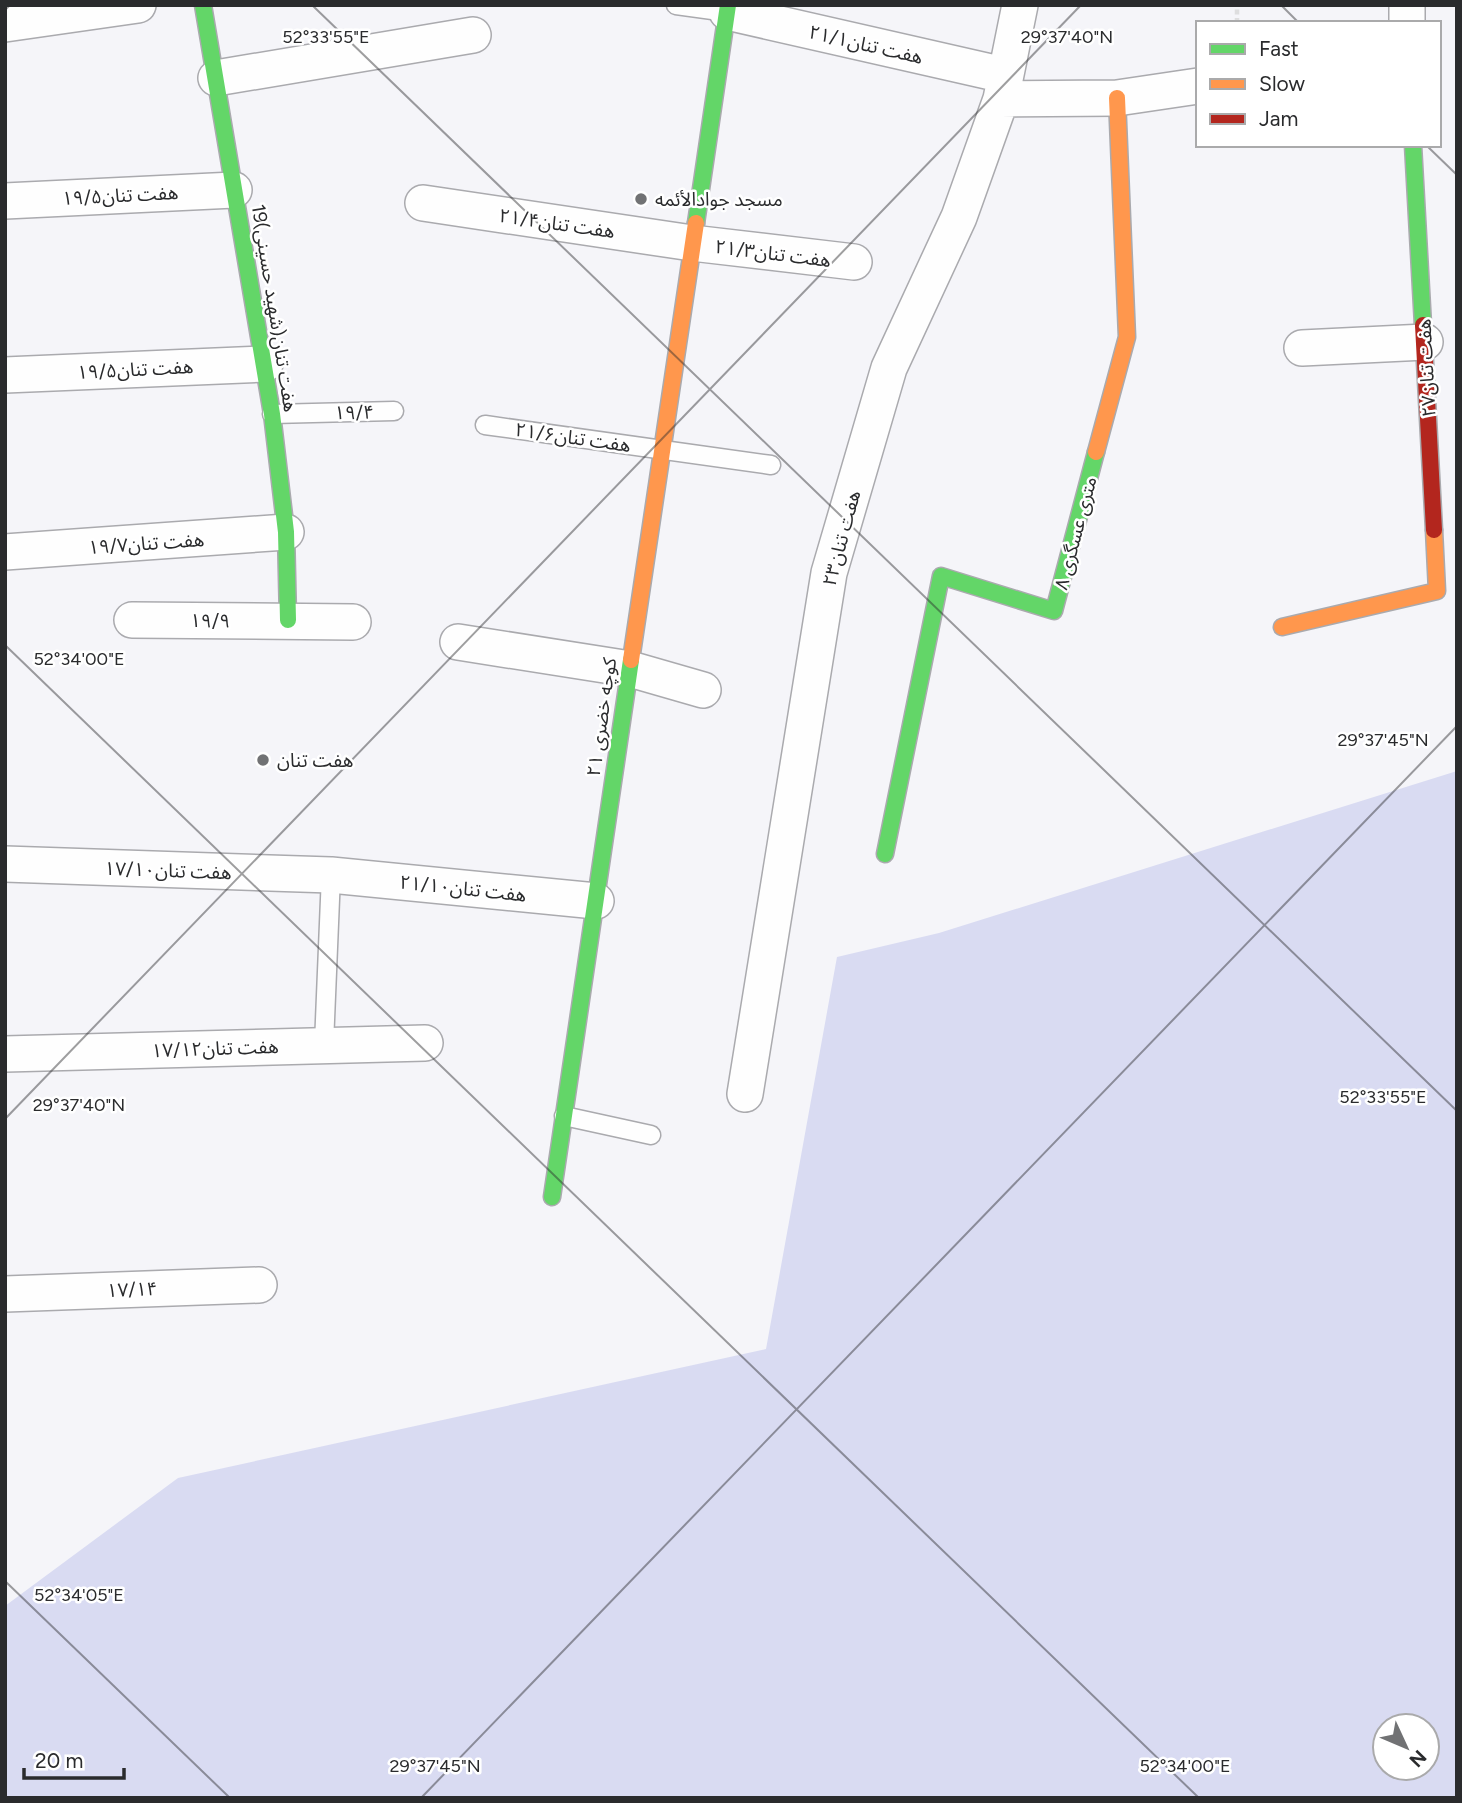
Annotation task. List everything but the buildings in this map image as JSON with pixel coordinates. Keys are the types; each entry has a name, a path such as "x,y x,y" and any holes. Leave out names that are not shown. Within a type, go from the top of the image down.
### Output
{"street":[{"path":"5,24 138,5"},
{"name":"19هفت تنان(شهید حسینی)","path":"203,5 265,363 286,532 288,620"},
{"name":"هفت تنان۲۳","path":"745,1094 829,573 890,368 959,217 1002,87 1020,5"},
{"name":"۲۱/۱هفت تنان","path":"728,8 1002,87"},
{"name":"کوچه خضری ۲۱","path":"552,1197 728,8"},
{"path":"216,78 473,36"},
{"path":"1002,87 1117,98 1196,86"},
{"name":"۸ متری عسگری","path":"885,853 941,576 1054,611 1127,337 1117,98"},
{"name":"هفت تنان۲۷","path":"1282,627 1437,590 1413,147"},
{"name":"هفت تنان۱۹/۵","path":"5,201 234,190"},
{"name":"۲۱/۴هفت تنان","path":"423,203 692,243"},
{"name":"۲۱/۳هفت تنان","path":"692,243 855,262"},
{"path":"1303,348 1425,342"},
{"name":"۱۹/۵هفت تنان","path":"5,375 265,363"},
{"name":"۱۹/۷هفت تنان","path":"5,552 286,532"},
{"name":"۱۹/۹","path":"132,620 354,622"},
{"path":"458,642 630,669 703,690"},
{"name":"۱۷/۱۰هفت تنان","path":"5,864 331,875"},
{"name":"۲۱/۱۰هفت تنان","path":"331,875 596,901"},
{"name":"۱۷/۱۲هفت تنان","path":"5,1054 425,1043"},
{"name":"۱۷/۱۴","path":"5,1294 259,1285"}],"lane":[{"path":"676,5 728,8"},
{"name":"۱۹/۴","path":"272,414 394,411"},
{"name":"۲۱/۶هفت تنان","path":"485,425 771,465"},
{"path":"324,1044 331,875"},
{"path":"564,1116 651,1135"}],"shaded area":[{"path":"1457,771 1457,1798 5,1798 5,1606 178,1478 766,1349 837,957 939,933"}],"traffic: fast":[{"path":"203,5 272,414 286,532 288,620"},
{"path":"696,223 728,5"},
{"path":"1413,147 1423,325"},
{"path":"885,854 941,576 1054,611 1096,452"},
{"path":"552,1197 631,660"}],"traffic: slow":[{"path":"1096,452 1127,337 1117,98"},
{"path":"631,660 696,223"},
{"path":"1282,627 1437,591 1434,530"}],"traffic: jam":[{"path":"1423,325 1434,530"}],"place":[{"name":"مسجد جوادالأئمه","path":"641,199"},
{"name":"هفت تنان","path":"263,760"}]}
